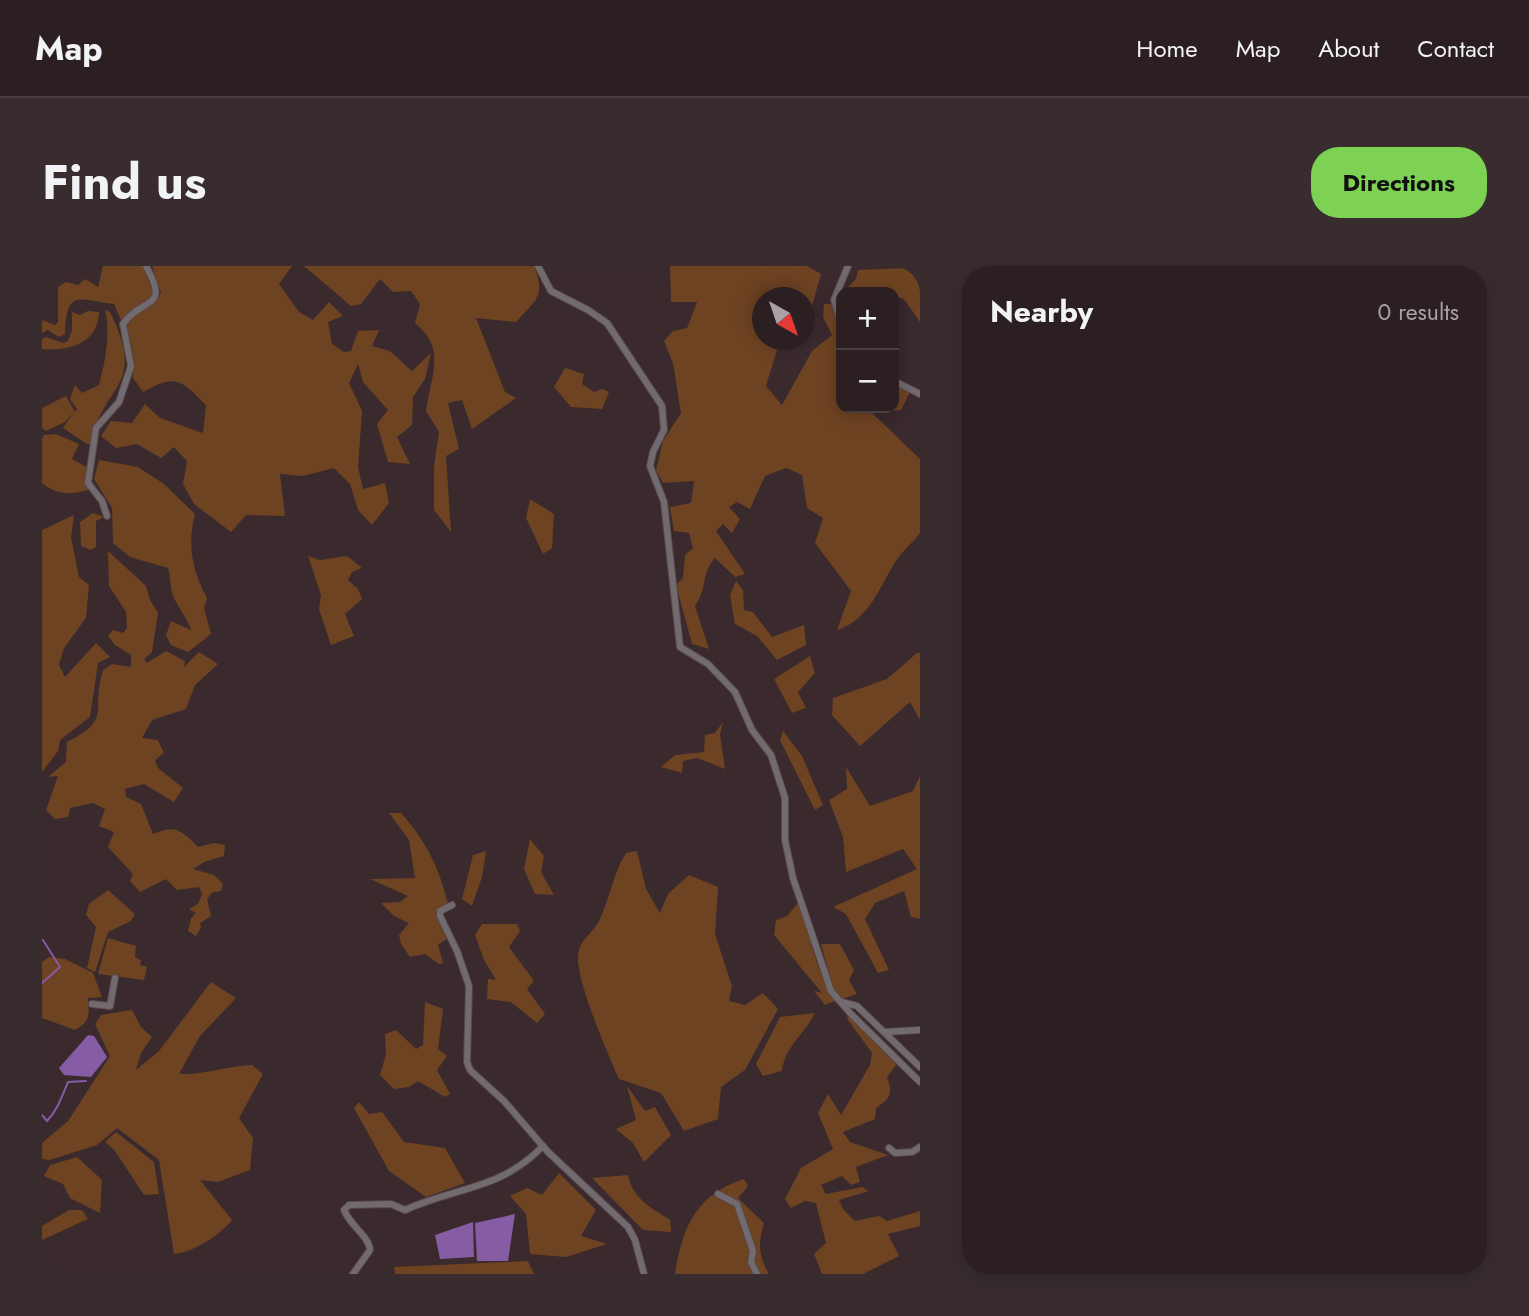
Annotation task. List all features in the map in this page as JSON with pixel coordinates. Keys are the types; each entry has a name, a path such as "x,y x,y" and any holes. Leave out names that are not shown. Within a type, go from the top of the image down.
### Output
{"street":[{"path":"107,516 99,494 88,483 96,428 119,402 131,366 123,324 129,316 152,303 158,292 146,266"},
{"path":"538,266 551,291 607,323 662,406 664,430 653,452 650,466 664,502 680,648 708,664 735,692 752,730 771,755 785,798 785,840 793,878 831,991 920,1082"},
{"path":"839,287 848,266"},
{"path":"914,266 920,271"},
{"path":"899,384 920,394"},
{"path":"453,905 440,911 440,916 457,951 469,986 468,1066 478,1080 504,1101 543,1146 628,1227 635,1240 644,1274"},
{"path":"92,1004 110,1006 115,978"},
{"path":"841,1002 857,1006 920,1067"},
{"path":"885,1032 920,1030"},
{"path":"353,1274 370,1250 370,1244 347,1217 344,1210 349,1205 390,1204 405,1209 452,1192 492,1184 515,1171 543,1146"},
{"path":"889,1148 895,1153 903,1153 920,1148"},
{"path":"718,1194 737,1204 753,1251 751,1262 757,1274"}],"shaded area":[{"path":"103,266 143,266 154,295 121,320 114,304 78,300 68,309 65,334 59,337 48,330 42,333 42,320 55,325 58,322 58,287 66,282 78,285 85,279 98,287"},
{"path":"152,266 292,266 279,284 299,312 313,320 329,302 343,316 328,322 332,344 344,352 351,351 358,331 379,330 372,346 390,351 412,371 431,353 425,379 413,397 412,425 397,437 410,464 388,462 377,424 388,410 363,382 358,364 349,383 362,411 358,467 363,489 385,483 389,503 372,525 358,510 350,484 334,468 303,476 280,474 285,516 246,515 231,532 194,504 183,484 187,461 174,447 161,458 137,444 116,448 101,436 111,421 132,423 145,404 160,418 203,433 206,405 184,385 171,381 163,382 143,392 133,378 132,348 126,326 134,316 154,303 161,293"},
{"path":"304,266 534,266 539,291 516,322 476,318 505,392 516,398 472,429 462,400 448,403 459,449 446,456 451,532 434,510 434,466 439,432 426,411 434,353 425,333 415,323 420,304 411,291 393,292 380,279 361,304 351,306"},
{"path":"670,266 807,266 821,274 815,295 815,287 752,287 752,350 777,350 766,386 782,405 812,351 832,335 823,317 824,304 831,304 836,320 836,413 872,413 920,459 920,533 898,558 866,610 849,625 837,630 851,591 815,543 823,518 807,508 802,475 786,468 765,476 750,509 737,502 729,507 740,519 732,533 723,524 716,531 745,574 735,577 715,558 710,564 695,606 709,649 692,644 676,585 683,578 685,555 693,548 689,533 674,531 670,507 691,503 694,481 663,483 656,470 663,441 681,413 673,363 664,341 673,331 687,328 697,302 671,302"},
{"path":"907,268 920,277 920,322 904,299 899,298 899,287 848,287 856,279 858,270"},
{"path":"105,310 110,312 121,338 125,357 124,372 104,408 91,444 87,444 63,428 74,412 65,422 46,431 42,428 42,408 66,396 75,412 77,409 70,399 75,385 82,393 99,385 107,337"},
{"path":"88,311 99,312 93,332 87,339 71,347 42,349 42,339 46,337 63,343 68,341 72,330 72,312 80,315"},
{"path":"565,368 584,374 582,384 594,392 602,389 609,392 602,409 571,407 554,387"},
{"path":"899,386 910,392 899,410"},
{"path":"56,434 79,444 72,459 88,468 88,490 64,493 42,483 42,439 44,435"},
{"path":"99,460 138,467 164,484 195,514 191,536 192,557 207,598 204,608 211,634 188,652 171,645 166,635 171,621 191,630 173,595 168,568 130,557 113,543 112,508 94,479"},
{"path":"530,499 554,514 552,548 543,554 526,518"},
{"path":"93,513 104,517 96,521 96,547 91,550 81,546 80,522"},
{"path":"74,515 71,537 79,577 89,585 86,618 64,648 59,665 65,677 96,643 110,657 98,663 90,717 60,740 58,751 42,772 42,530"},
{"path":"108,551 146,586 158,613 152,652 144,659 147,663 166,651 185,661 184,667 199,652 218,664 195,685 186,709 152,720 142,738 158,740 164,753 155,760 158,768 183,788 174,802 144,784 125,789 126,797 141,804 153,834 173,829 183,833 198,847 214,843 225,845 224,856 204,862 193,869 214,875 223,884 221,891 213,892 207,899 211,916 200,923 201,928 196,936 188,931 191,918 196,913 189,909 198,904 202,894 199,887 177,890 166,879 140,892 130,881 133,874 108,847 114,832 99,826 105,809 93,803 70,808 68,817 55,819 46,810 58,776 48,777 66,762 67,742 82,734 96,719 103,670 112,664 131,667 131,655 115,645 108,636 113,630 123,633 127,628 126,612 109,586"},
{"path":"308,556 320,560 347,556 362,568 352,572 348,580 358,589 362,599 345,614 354,636 331,645 319,609 321,595"},
{"path":"736,581 743,590 744,610 753,612 772,637 804,625 806,645 777,660 757,636 735,624 730,595"},
{"path":"920,653 920,720 910,702 860,746 832,715 833,698 887,679"},
{"path":"810,656 815,673 798,692 806,708 792,713 774,679"},
{"path":"723,722 720,735 725,769 697,758 683,761 682,773 661,767 675,755 704,752 705,735 715,733"},
{"path":"783,731 802,756 823,805 815,810 780,740"},
{"path":"846,767 870,806 913,791 920,776 920,919 911,917 904,891 875,903 865,919 889,970 878,973 846,914 833,907 917,869 903,849 846,872 843,837 829,800 847,789"},
{"path":"389,813 401,813 410,824 426,846 442,882 449,909 441,912 449,937 438,945 443,963 439,964 425,954 410,957 401,944 399,935 409,923 394,916 381,903 400,902 408,896 370,879 415,878 409,840"},
{"path":"530,839 544,856 541,872 554,895 535,894 524,869"},
{"path":"486,851 482,877 472,906 462,899 473,855"},
{"path":"637,851 646,889 660,913 668,894 689,875 718,887 715,934 732,986 729,1001 745,1005 763,993 778,1009 745,1070 721,1087 718,1119 684,1131 661,1093 619,1079 594,1017 579,967 579,949 600,919 626,853"},
{"path":"108,890 135,914 131,921 108,932 95,972 87,968 96,927 86,915 89,904"},
{"path":"798,903 818,966 835,1001 825,1005 814,991 822,993 774,935 776,920 787,916"},
{"path":"482,924 517,924 520,931 509,947 534,981 527,989 545,1014 537,1023 511,1002 487,999 488,979 496,980 484,960 475,935"},
{"path":"108,938 136,946 135,957 141,960 140,965 147,967 144,980 98,974"},
{"path":"821,944 840,944 854,970 849,980 857,994 842,999 834,991"},
{"path":"49,957 65,959 93,973 102,997 88,998 88,1017 84,1024 75,1030 42,1018 42,962"},
{"path":"211,982 236,998 200,1036 179,1074 252,1065 263,1074 239,1118 253,1138 250,1170 218,1182 200,1180 232,1220 206,1242 174,1254 159,1160 117,1128 97,1145 50,1160 42,1159 42,1143 68,1121 110,1056 95,1024 101,1015 132,1010 141,1027 152,1037 141,1053 136,1070 159,1051"},
{"path":"425,1002 443,1009 438,1049 447,1056 437,1070 450,1094 445,1097 418,1081 409,1087 394,1089 380,1075 386,1054 385,1034 396,1030 416,1049 423,1045"},
{"path":"815,1013 787,1054 782,1071 763,1076 756,1064 780,1017"},
{"path":"850,1014 897,1064 887,1077 889,1095 876,1108 875,1119 843,1132 850,1142 888,1155 856,1167 860,1182 851,1185 842,1176 821,1185 826,1194 862,1187 869,1191 839,1200 843,1209 855,1221 879,1216 887,1221 920,1211 920,1226 888,1234 899,1256 863,1274 822,1274 814,1254 826,1243 816,1203 805,1201 791,1208 785,1199 801,1168 833,1149 818,1113 828,1094 841,1115 870,1065 872,1053 848,1020 847,1016"},
{"path":"88,1035 94,1036 107,1057 91,1077 64,1075 59,1068"},
{"path":"627,1086 645,1111 655,1107 671,1135 644,1162 633,1143 616,1129 636,1120"},
{"path":"359,1102 369,1114 382,1112 404,1142 445,1148 465,1183 426,1197 389,1171 354,1108"},
{"path":"116,1132 154,1162 159,1194 144,1195 115,1151 105,1142"},
{"path":"77,1157 102,1180 100,1213 70,1198 63,1184 44,1176 50,1165"},
{"path":"559,1173 596,1210 581,1236 607,1244 566,1257 530,1254 526,1214 510,1196 527,1188 542,1195"},
{"path":"628,1175 638,1196 670,1220 671,1232 643,1230 592,1178"},
{"path":"744,1179 748,1186 738,1198 764,1223 760,1249 769,1274 675,1274 682,1241 694,1214 714,1194"},
{"path":"69,1210 82,1210 88,1219 42,1240 42,1226"},
{"path":"515,1214 508,1261 477,1261 475,1223"},
{"path":"473,1222 474,1257 440,1259 435,1235"},
{"path":"528,1261 534,1274 395,1274 394,1267"}],"waterway":[{"path":"42,983 60,967 43,940"},
{"path":"42,1115 47,1121 68,1082 86,1081"}]}
